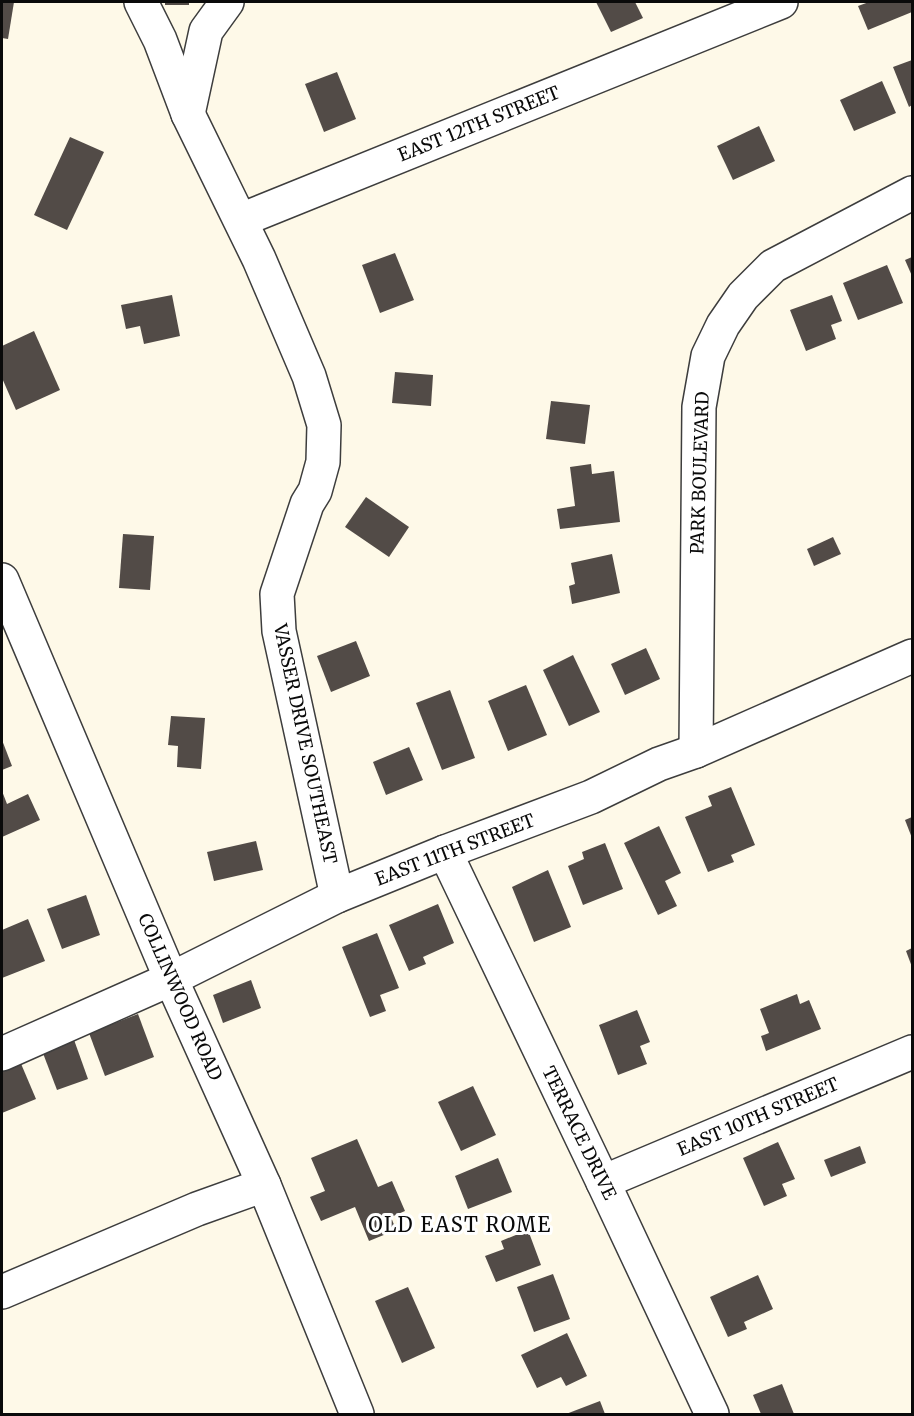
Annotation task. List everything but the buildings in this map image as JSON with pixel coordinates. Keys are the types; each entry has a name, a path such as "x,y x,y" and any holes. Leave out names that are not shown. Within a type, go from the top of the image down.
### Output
{"street":[{"path":"141,2 160,40 188,114 241,220"},
{"path":"188,114 206,31 227,2"},
{"name":"EAST 12TH STREET","path":"241,220 781,2"},
{"name":"PARK BOULEVARD","path":"696,751 699,407 708,356 723,325 743,296 773,267 912,194"},
{"name":"VASSER DRIVE SOUTHEAST","path":"241,220 309,376 324,425 323,462 315,491 307,504 277,594 279,631 337,897"},
{"name":"COLLINWOOD ROAD","path":"2,580 171,979 264,1185 357,1414"},
{"name":"EAST 11TH STREET","path":"2,1054 171,979 337,897 445,852 591,797 659,764 696,751 912,656"},
{"name":"TERRACE DRIVE","path":"445,852 712,1414"},
{"name":"EAST 10TH STREET","path":"603,1182 912,1052"},
{"path":"2,1292 197,1209 264,1185"}],"district":[{"name":"OLD EAST ROME","path":"460,1225"}]}
